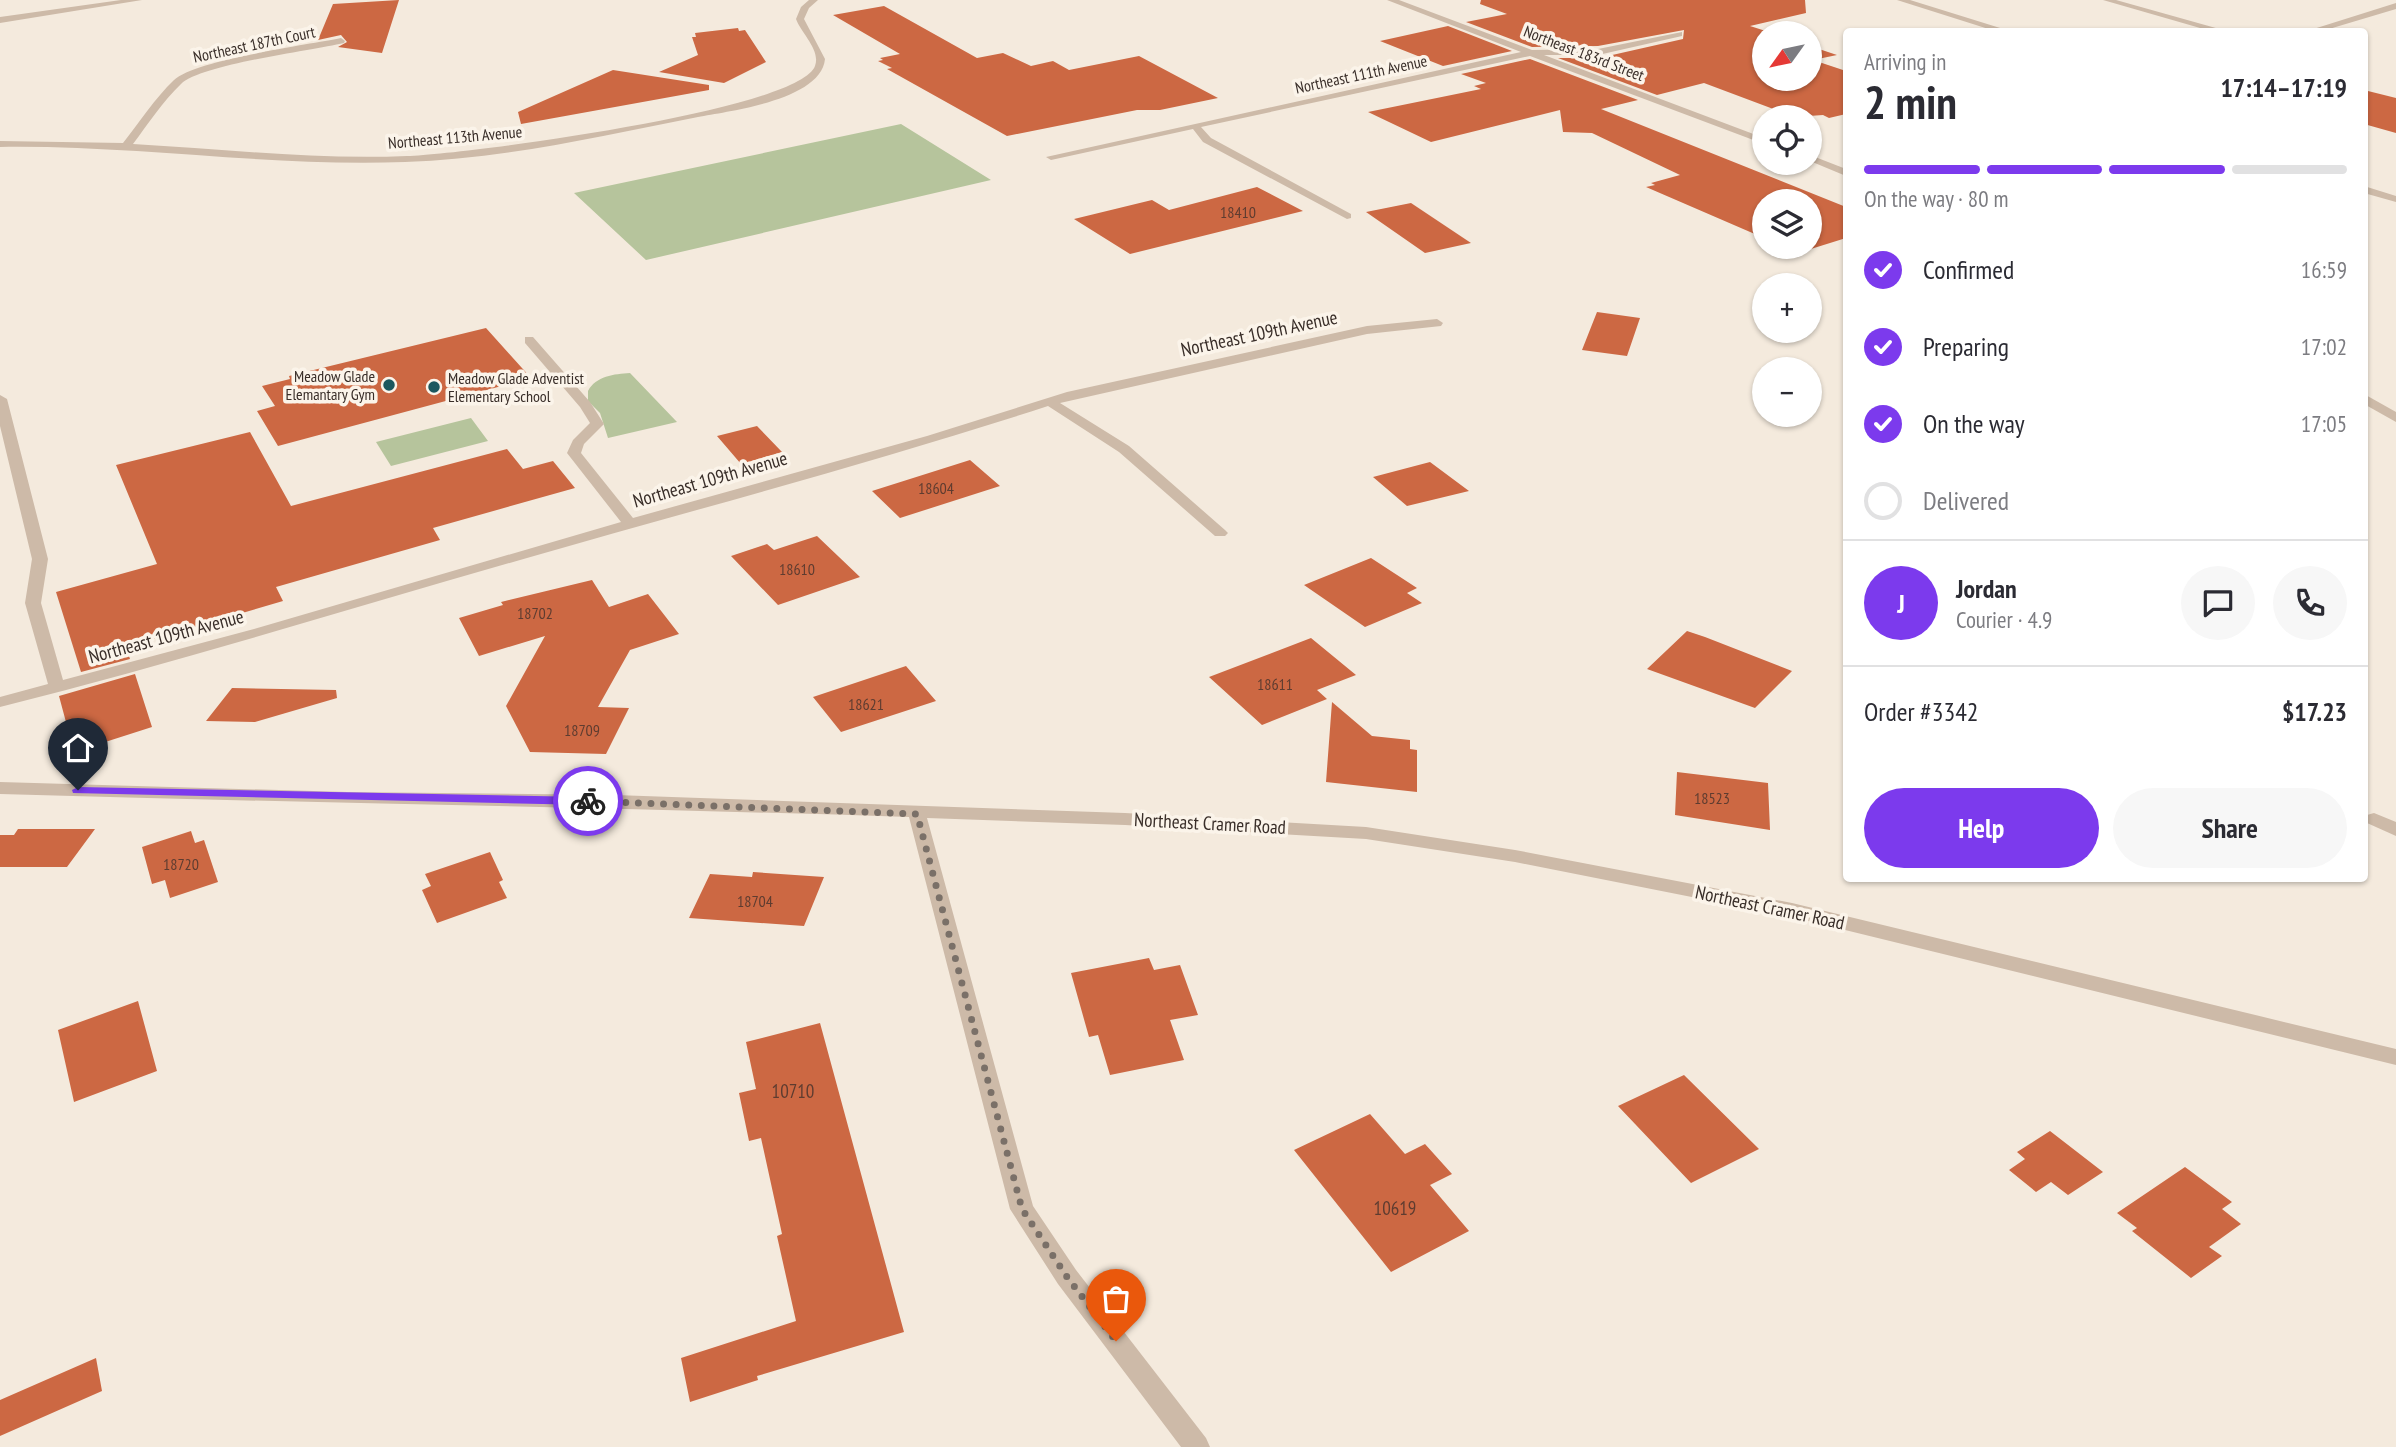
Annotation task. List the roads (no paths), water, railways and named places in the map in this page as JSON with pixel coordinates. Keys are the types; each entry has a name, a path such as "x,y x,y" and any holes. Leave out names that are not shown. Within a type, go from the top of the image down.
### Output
{"street":[{"path":"0,20 138,0"},
{"name":"Northeast 113th Avenue","path":"0,144 327,160 435,158 538,146 727,109 784,93 813,77 820,66 820,54 800,19 805,7 814,0"},
{"name":"Northeast 183rd Street","path":"1391,0 1535,52 1752,136"},
{"path":"1901,0 1996,28"},
{"path":"2106,0 2211,28"},
{"path":"2322,28 2396,6"},
{"name":"Northeast 111th Avenue","path":"1051,157 1535,52 1598,52 1679,34"},
{"name":"Northeast 187th Court","path":"124,148 177,82 188,74 214,66 341,41"},
{"path":"1195,126 1207,141 1347,216"},
{"path":"1827,165 1843,160"},
{"path":"1822,163 1843,172"},
{"path":"2368,190 2396,199"},
{"name":"Northeast 109th Avenue","path":"0,702 260,632 630,523 932,439 1050,402 1141,378 1215,365 1367,330 1437,323"},
{"path":"529,340 585,405 597,424 578,443 574,453 630,523"},
{"path":"0,399 7,449 40,559 33,603 57,687"},
{"path":"2368,400 2396,418"},
{"path":"1050,402 1124,449 1220,533"},
{"name":"Northeast Cramer Road","path":"0,788 347,798 615,801 917,814 1069,817 1366,833 1515,856 1792,911 2396,1057"},
{"path":"917,814 1022,1209 1067,1277 1197,1447"},
{"path":"2374,819 2396,830"}],"place":[{"name":"Meadow Glade Elemantary Gym","path":"389,385"},
{"name":"Meadow Glade Adventist Elementary School","path":"434,387"}]}
